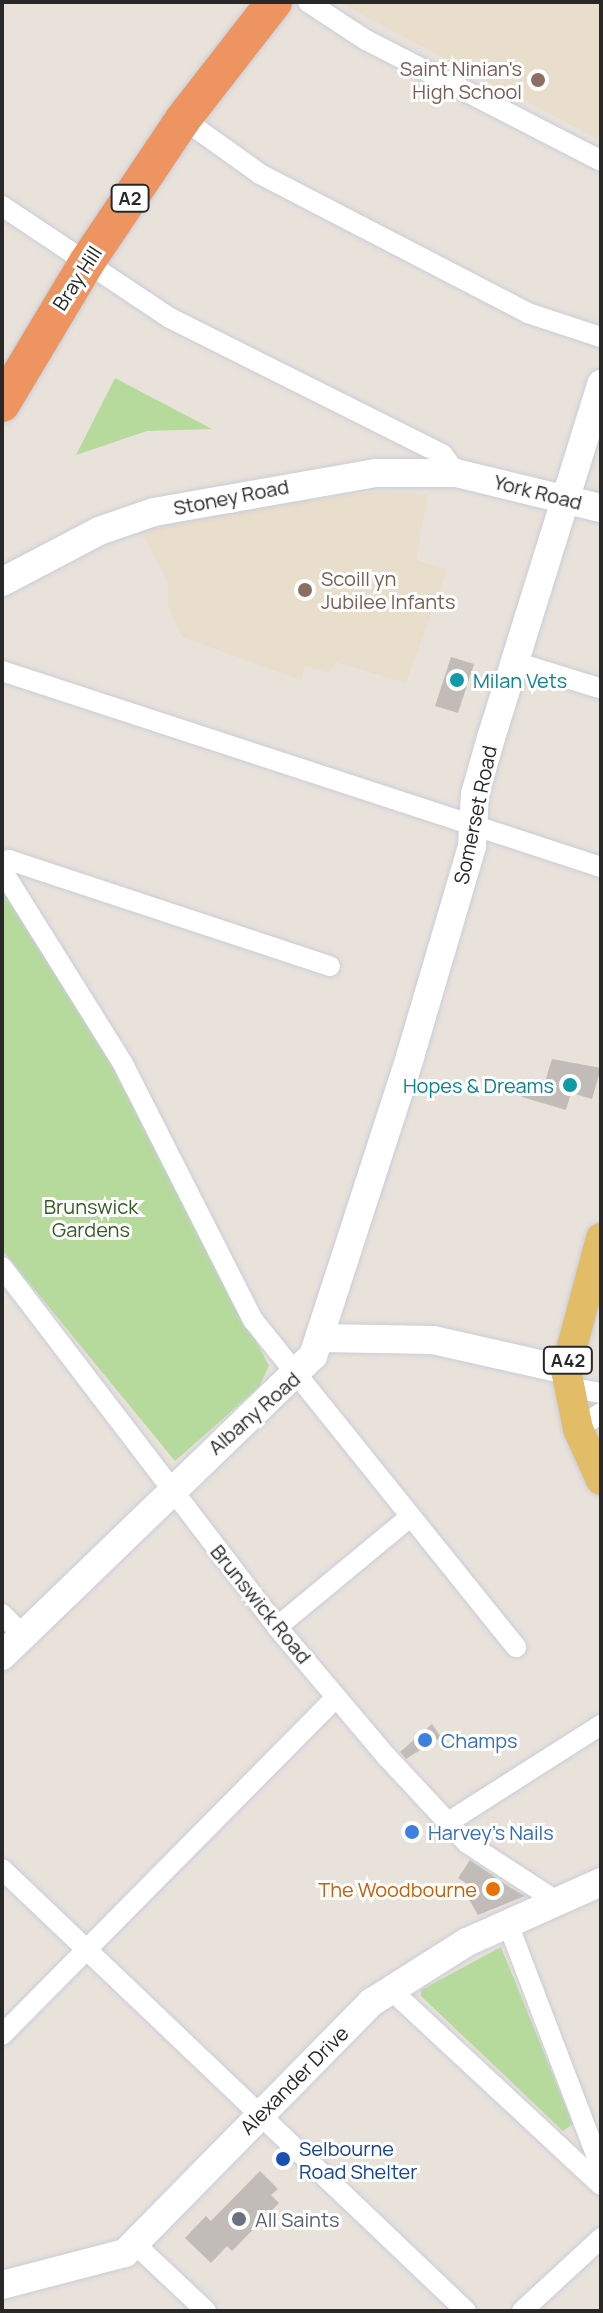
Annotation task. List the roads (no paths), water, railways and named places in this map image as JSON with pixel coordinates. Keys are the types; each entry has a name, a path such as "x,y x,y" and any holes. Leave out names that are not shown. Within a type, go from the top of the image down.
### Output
{"highway":[{"name":"Bray Hill","path":"2,404 87,262 183,119 274,2"}],"main road":[{"name":"Somerset Road","path":"321,1338 410,1057 473,825 475,794 601,384"},
{"name":"Stoney Road","path":"2,582 99,531 207,498 376,473 466,474"},
{"name":"York Road","path":"466,474 601,508"},
{"name":"A42","path":"601,1238 568,1378 590,1421 601,1480"},
{"name":"Albany Road","path":"2,1656 170,1488 297,1377 321,1338"},
{"path":"321,1338 433,1340 568,1378"},
{"name":"Alexander Drive","path":"2,2285 77,2270 136,2245 260,2114 390,1989 508,1924 601,1882"}],"street":[{"path":"308,2 366,40 601,161"},
{"path":"183,119 260,174 528,313 601,337"},
{"path":"2,206 182,324 443,455 466,474"},
{"path":"515,662 599,688"},
{"path":"2,671 601,867"},
{"path":"330,966 9,860 2,867 123,1064 253,1320 516,1647"},
{"name":"Brunswick Road","path":"2,1267 277,1627 336,1697 447,1823 487,1857 558,1902"},
{"path":"568,1378 601,1393"},
{"path":"277,1627 410,1517"},
{"path":"2,1614 23,1635"},
{"path":"2,2035 336,1697"},
{"path":"447,1823 601,1725"},
{"path":"2,1869 466,2311"},
{"path":"508,1924 601,2168"},
{"path":"390,1989 601,2185"},
{"path":"522,2311 601,2238"},
{"path":"136,2245 206,2311"}],"place":[{"name":"Saint Ninian's High School","path":"538,80"},
{"name":"Scoill yn Jubilee Infants","path":"305,590"},
{"name":"Milan Vets","path":"457,680"},
{"name":"Hopes & Dreams","path":"570,1085"},
{"name":"Champs","path":"425,1740"},
{"name":"Harvey's Nails","path":"412,1832"},
{"name":"The Woodbourne","path":"493,1889"},
{"name":"Selbourne Road Shelter","path":"283,2159"},
{"name":"All Saints","path":"239,2219"}],"park label":[{"name":"Brunswick Gardens","path":"91,1218"}]}
